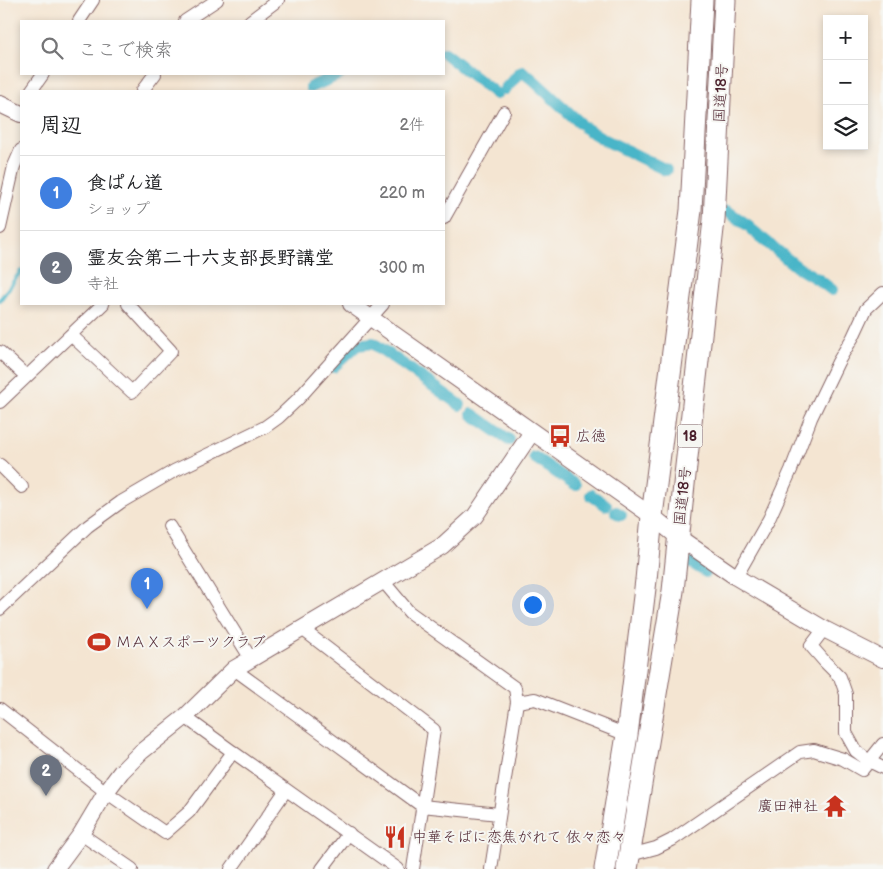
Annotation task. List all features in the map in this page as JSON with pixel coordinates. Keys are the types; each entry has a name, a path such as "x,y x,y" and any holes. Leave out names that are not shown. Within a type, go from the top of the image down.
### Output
{"highway":[{"name":"国道18号","path":"606,869 627,735 652,516 691,210 702,0"},
{"name":"国道18号","path":"628,862 674,591 678,537 714,220 726,0"}],"street":[{"path":"79,20 93,0"},
{"path":"187,20 217,0"},
{"path":"251,20 278,0"},
{"path":"32,90 42,75"},
{"path":"143,90 154,75"},
{"path":"0,104 20,110"},
{"path":"445,216 504,112"},
{"path":"0,228 14,166 20,152"},
{"path":"736,577 769,518 791,470 811,418 838,362 866,310 883,293"},
{"path":"0,402 102,305"},
{"path":"71,335 132,392 171,351 129,305"},
{"path":"352,305 736,577 824,629 883,659"},
{"path":"0,609 88,526 121,502 174,470 265,427 279,417 298,399 382,305"},
{"path":"0,352 26,376"},
{"path":"55,869 81,834 106,792 121,772 141,752 185,717 234,669 442,546 475,516 532,432"},
{"path":"0,465 22,488"},
{"path":"169,526 251,659"},
{"path":"383,581 409,612 515,688 517,702 491,869"},
{"path":"302,629 434,730 413,869"},
{"path":"824,629 811,646 840,677 846,694 846,733 856,751 869,761 883,768"},
{"path":"234,669 422,806 499,814"},
{"path":"517,702 535,699 627,735"},
{"path":"0,708 106,792 165,833 189,812 233,752"},
{"path":"185,717 398,869"},
{"path":"628,862 672,840 800,752 814,750 843,759 862,770 883,744"},
{"path":"231,869 286,790"},
{"path":"81,834 132,869"},
{"path":"322,869 349,834"}],"waterway":[{"path":"445,54 496,94"},
{"path":"505,89 523,72 580,123"},
{"path":"311,87 338,75"},
{"path":"585,128 600,137"},
{"path":"605,140 666,170"},
{"path":"727,211 749,226"},
{"path":"752,230 797,267 832,290"},
{"path":"0,300 20,272"},
{"path":"333,367 357,345 373,343 460,405"},
{"path":"472,414 509,440"},
{"path":"534,457 575,485"},
{"path":"591,495 606,505"},
{"path":"616,512 621,515"},
{"path":"690,562 706,572"}],"place":[{"name":"広徳","path":"560,436"},
{"name":"食ぱん道","path":"147,609"},
{"name":"ＭＡＸスポーツクラブ","path":"99,642"},
{"name":"霊友会第二十六支部長野講堂","path":"46,796"},
{"name":"廣田神社","path":"835,806"},
{"name":"中華そばに恋焦がれて 依々恋々","path":"395,837"}]}
